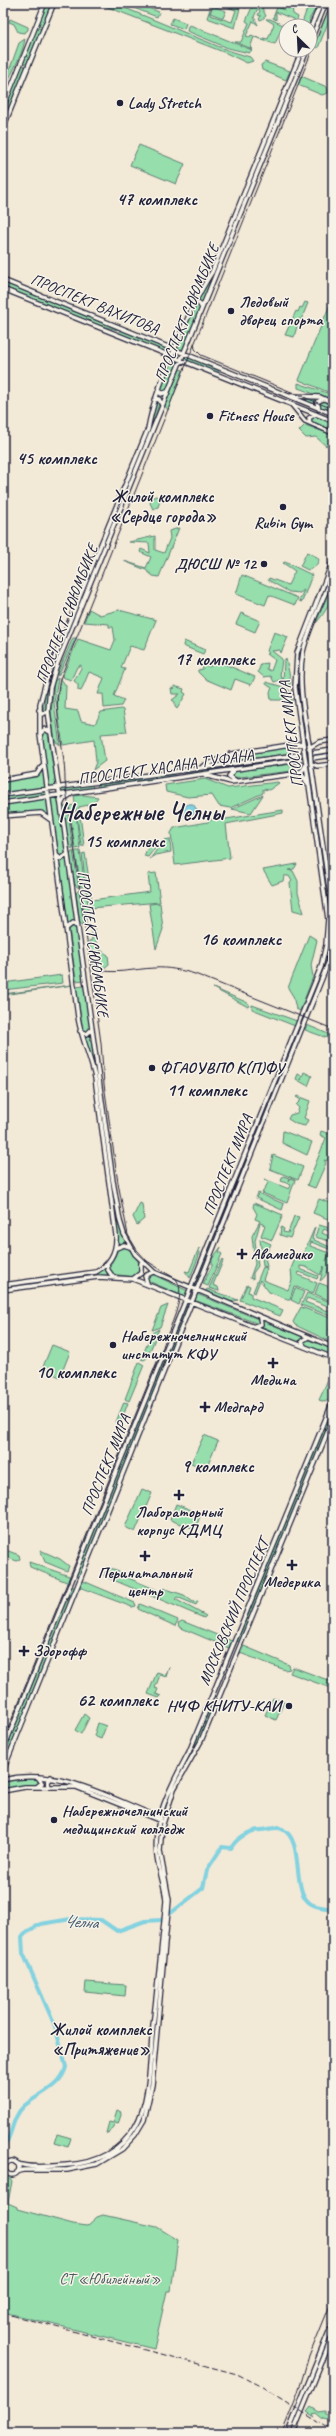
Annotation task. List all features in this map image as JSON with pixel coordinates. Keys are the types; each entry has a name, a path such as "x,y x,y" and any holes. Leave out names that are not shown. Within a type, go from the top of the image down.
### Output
{"main road":[{"path":"3,108 46,3"},
{"path":"3,128 54,3"},
{"path":"315,18 321,3"},
{"path":"318,22 326,3"},
{"path":"37,24 40,28 44,26"},
{"name":"ПРОСПЕКТ СЮЮМБИКЕ","path":"116,1248 116,1235 95,1078 80,1031 47,789 40,734 39,710 48,674 148,429 154,400 168,363 193,303 212,272 299,58"},
{"name":"ПРОСПЕКТ СЮЮМБИКЕ","path":"304,58 202,308 187,346 186,354 178,367 168,391 56,667 50,688 48,711 120,1221 130,1248 141,1262 154,1272 189,1289 333,1347"},
{"path":"21,65 24,64 27,69"},
{"name":"ПРОСПЕКТ ВАХИТОВА","path":"3,280 333,414"},
{"name":"ПРОСПЕКТ ВАХИТОВА","path":"3,289 333,421"},
{"path":"193,303 199,303 202,308"},
{"path":"114,333 119,330 117,326"},
{"path":"166,346 177,342"},
{"path":"164,353 168,363"},
{"path":"225,378 219,372 228,372"},
{"path":"159,388 161,394 165,395 168,391"},
{"path":"270,396 278,395 273,390"},
{"path":"288,396 322,398 333,403"},
{"path":"319,409 317,402 322,398"},
{"path":"154,400 159,399 162,406"},
{"path":"291,404 305,421 333,433"},
{"path":"310,423 309,418 316,414"},
{"name":"ПРОСПЕКТ МИРА","path":"3,1750 325,955 328,919 295,687 297,653 333,560"},
{"name":"ПРОСПЕКТ МИРА","path":"3,1771 329,961 332,946 332,915 301,689 303,653 333,575"},
{"path":"39,710 43,714 48,711"},
{"path":"40,734 45,729 50,732"},
{"path":"307,731 311,739 319,742"},
{"path":"309,749 319,742 333,740"},
{"path":"200,768 232,754 303,743"},
{"name":"ПРОСПЕКТ ХАСАНА ТУФАНА","path":"3,795 170,771 236,764 333,750"},
{"path":"232,754 228,760 236,764"},
{"name":"ПРОСПЕКТ ХАСАНА ТУФАНА","path":"3,803 204,775 333,755"},
{"path":"311,763 315,766 333,764"},
{"path":"3,780 37,774 44,764"},
{"path":"204,775 225,782 237,782 294,774 302,771 306,764"},
{"path":"314,779 316,771 322,766"},
{"path":"236,769 230,773 229,776 237,782"},
{"path":"170,771 176,774 171,779"},
{"path":"294,774 304,777 309,786"},
{"path":"58,779 63,784 72,785"},
{"path":"99,781 94,786 100,789"},
{"path":"61,806 64,799 73,793"},
{"path":"3,816 41,813 47,816 52,823"},
{"path":"56,855 61,859 68,854"},
{"path":"67,928 73,923 78,927"},
{"path":"80,1031 87,1034 92,1028"},
{"path":"3,1285 96,1272 107,1263 116,1248 124,1245 130,1248"},
{"path":"132,1279 141,1273 141,1262"},
{"path":"107,1263 108,1270 113,1277"},
{"path":"147,1283 146,1274 154,1272"},
{"path":"3,1290 113,1277 132,1279 147,1283 333,1358"},
{"path":"184,1286 193,1280"},
{"path":"14,1289 32,1284 30,1281"},
{"path":"200,1283 204,1294"},
{"path":"177,1295 182,1306"},
{"path":"188,1309 200,1304"},
{"path":"254,1326 261,1324 259,1317"},
{"path":"305,1347 302,1341 309,1337"},
{"name":"МОСКОВСКИЙ ПРОСПЕКТ","path":"16,2163 23,2166 58,2166 89,2162 105,2156 119,2147 136,2126 145,2099 168,1901 157,1858 161,1820 170,1789 189,1752 333,1401"},
{"name":"МОСКОВСКИЙ ПРОСПЕКТ","path":"161,1820 174,1789 199,1747 333,1419"},
{"path":"221,1675 226,1672 227,1677"},
{"path":"211,1699 213,1704 218,1700"},
{"path":"3,1776 8,1779"},
{"path":"37,1787 42,1783 38,1777"},
{"path":"3,1780 51,1777 81,1785 161,1820"},
{"path":"49,1787 48,1782 51,1777"},
{"path":"3,1791 37,1787 76,1787 161,1820"},
{"name":"МОСКОВСКИЙ ПРОСПЕКТ","path":"17,2172 23,2170 78,2169 97,2164 122,2150 139,2128 148,2108 152,2086 165,1930"},
{"path":"8,2162 16,2163 19,2167 17,2172 10,2174 6,2168 8,2162"},
{"path":"288,2433 333,2322"},
{"path":"293,2433 333,2335"},
{"path":"317,2361 318,2365 321,2364"}],"green space":[{"path":"47,3 53,3 43,26 40,27 38,24"},
{"path":"103,3 113,3 227,50 250,57 253,61 247,63 226,53 105,6"},
{"path":"121,3 136,3 159,12 157,17"},
{"path":"223,3 230,3 240,8 235,28 207,18 210,9 210,15 232,22 236,10 223,6"},
{"path":"238,3 260,3 261,6 264,4 267,6 262,8 266,16 261,20 259,19 261,16 258,15 260,11 258,8 254,17 258,25 253,21 246,36 250,37 251,35 261,39 254,37 250,48 252,49 235,42 241,42 249,23 246,21 252,7 247,5 246,8"},
{"path":"284,3 292,6 293,14 298,18 290,18 276,12 276,20 273,18 277,7 285,10 277,6"},
{"path":"309,3 319,3 310,18 304,18"},
{"path":"331,3 333,10 318,48 318,36"},
{"path":"213,6 226,11 223,18 210,13"},
{"path":"173,18 186,23 184,29 170,24"},
{"path":"10,19 28,27 28,30 24,33 18,32 14,24 9,22"},
{"path":"266,19 278,23 278,37 275,44 262,40 263,38 268,39 274,24"},
{"path":"190,25 252,50 249,53 228,48 187,31 188,26"},
{"path":"37,28 42,29 28,65 23,63"},
{"path":"25,39 21,54 3,94 4,85 19,43"},
{"path":"265,62 290,71 286,80 262,70 261,65"},
{"path":"24,65 25,68 3,125 3,112 21,66"},
{"path":"301,76 327,87 328,93 322,95 298,85"},
{"path":"289,86 203,303 196,301 210,278"},
{"path":"139,145 185,164 176,184 130,165"},
{"path":"3,282 117,330 95,324 3,288"},
{"path":"333,297 333,394 299,380"},
{"path":"305,302 308,303 301,320 299,319 294,337 285,335 296,311 298,312 300,307 302,308"},
{"path":"198,304 200,308 183,351 176,348 194,305"},
{"path":"120,330 171,351 170,354 118,333"},
{"path":"185,356 219,371 218,374 183,360"},
{"path":"172,359 178,362 165,393 162,393 161,390"},
{"path":"180,369 183,370 168,410 165,406"},
{"path":"298,383 333,395 333,401 298,388"},
{"path":"296,397 320,399 333,404 333,413"},
{"path":"155,401 159,401 159,404 152,426 55,664 48,689 46,710 43,712 47,680 149,430"},
{"path":"314,416 333,424 333,431 311,422 310,418"},
{"path":"305,425 333,435 333,440 326,446 316,437 306,438 299,431"},
{"path":"156,496 164,500 160,501 158,507 153,509 150,503 153,497"},
{"path":"179,528 159,577 153,576 146,570 124,561 146,568 151,557 140,552 141,549 150,553 149,543 129,542 155,536 155,550 164,553 170,538 169,531"},
{"path":"307,552 317,557 319,560 316,566 308,570 300,566"},
{"path":"285,562 312,575 302,602 299,601 304,590 300,593 289,592 268,580 269,578 288,585 295,571 283,563"},
{"path":"242,575 298,598 295,605 269,595 265,605 236,594"},
{"path":"333,582 329,604 316,623"},
{"path":"89,609 100,615 119,610 156,620 144,650 130,646 121,668 125,669 114,696 124,700 121,706 104,708 103,694 98,694 104,678 89,672 81,691 78,690 78,684 74,681 81,668 81,665 77,667 71,680 62,677 78,639 111,650 115,640 113,627 109,627 109,624 84,622"},
{"path":"241,613 260,621 255,632 236,624"},
{"path":"274,632 288,637 281,653 280,650 272,651 282,659 280,676 283,679 274,682 271,676 264,677 258,672 261,664 268,663 267,669 271,671 275,660 267,654 269,653 267,651"},
{"path":"73,638 76,638 58,676 57,674"},
{"path":"184,641 205,650 203,654 183,646"},
{"path":"286,659 291,681 289,686 283,683 284,660"},
{"path":"205,660 207,666 210,667 213,660 215,660 255,677 251,685 235,679 231,690 205,679 198,672 198,670 203,669 202,664"},
{"path":"58,678 54,703 60,745 55,741 51,712 54,681"},
{"path":"61,679 66,686 65,709 78,711 81,721 95,724 101,712 123,710 127,732 101,734 105,761 93,770 96,762 94,740 63,745 56,701"},
{"path":"266,682 287,688 292,694 292,705 287,704 285,700 271,700 270,692 272,688 266,684"},
{"path":"174,686 184,689 183,692 186,694 177,709 175,707 175,702 172,700 180,694 172,694 171,688 174,689"},
{"path":"45,732 48,734 56,786 49,787 42,735"},
{"path":"290,747 291,753 231,762 229,757"},
{"path":"333,753 199,774 185,774 186,772"},
{"path":"292,764 293,771 231,778 232,772"},
{"path":"43,771 45,787 3,793 3,782 37,776"},
{"path":"174,774 174,776 99,787 97,785"},
{"path":"310,774 331,928 327,954 330,928"},
{"path":"205,779 228,788 279,783 269,790 263,789 263,793 230,808 219,806 212,795 188,797 166,792 165,785"},
{"path":"92,785 93,788 61,793 61,789"},
{"path":"45,791 46,795 3,801 3,797"},
{"path":"83,795 98,797 93,804 79,807 84,846 81,846 74,796"},
{"path":"263,795 251,813 232,809"},
{"path":"58,797 66,854 63,857 59,855 50,798"},
{"path":"47,798 49,815 40,811 3,814 3,805"},
{"path":"75,805 80,848 75,849 69,806"},
{"path":"67,806 73,849 69,847 63,807"},
{"path":"283,810 283,813 226,824 230,858 175,865 171,833 174,828 208,822 218,816 221,819 219,816 223,814 226,819"},
{"path":"170,839 171,852 155,855 150,859 164,840"},
{"path":"160,841 148,857 144,856 148,847 145,842"},
{"path":"73,851 79,888 75,885 70,854"},
{"path":"75,851 80,851 85,887 81,887"},
{"path":"85,853 90,886 86,887 82,854"},
{"path":"67,859 76,924 68,925 59,860"},
{"path":"297,864 294,869 288,870 293,871 298,881 298,893 304,913 293,910 290,883 292,881 289,876 284,876 283,881 272,885 263,870"},
{"path":"156,873 160,902 90,908 87,890 90,890 92,900 150,892 148,874"},
{"path":"86,889 89,909 86,910 86,925 81,890"},
{"path":"79,890 84,926 80,923 76,893"},
{"path":"160,903 163,929 156,949 149,904"},
{"path":"72,927 76,929 84,980 76,981 69,929"},
{"path":"94,928 97,948 108,955 109,964 102,970 95,968 92,962 89,941 92,940 91,929"},
{"path":"309,935 317,940 311,965 313,977 300,1011 296,1009 293,996 288,988"},
{"path":"62,975 63,983 3,990 3,983"},
{"path":"72,985 3,995 3,994"},
{"path":"84,986 90,1030 89,1033 83,1030 76,987"},
{"path":"213,988 246,1002 249,1004 248,1007"},
{"path":"252,1005 297,1021 295,1026 252,1009"},
{"path":"307,1025 333,1036 333,1040 305,1030"},
{"path":"297,1031 195,1289 192,1288 283,1066"},
{"path":"90,1033 95,1065 82,1034"},
{"path":"304,1072 312,1076 308,1086 296,1079 298,1074 302,1076 301,1080"},
{"path":"98,1091 117,1220 126,1244 119,1244"},
{"path":"297,1096 310,1101 304,1118 308,1120 305,1126 296,1124 288,1119 290,1115 297,1113 299,1108 296,1105 301,1100 296,1097"},
{"path":"283,1131 312,1142 307,1155 282,1143"},
{"path":"321,1131 333,1135 333,1146 327,1161 324,1160 326,1163 315,1188 307,1185 326,1138 320,1135"},
{"path":"273,1155 303,1167 298,1180 270,1169"},
{"path":"283,1176 289,1178 288,1181 290,1178 295,1180 287,1203 262,1193 268,1183 264,1179 289,1189 291,1185 281,1181"},
{"path":"258,1193 284,1204 282,1210 256,1198"},
{"path":"319,1199 333,1204 333,1221 313,1213"},
{"path":"140,1203 142,1204 144,1219 137,1225 133,1217"},
{"path":"254,1203 283,1215 272,1240 261,1236 265,1225 260,1223 255,1241 258,1266 253,1273 253,1279 250,1278 255,1264 252,1236 260,1221 255,1219 257,1214 253,1207"},
{"path":"294,1216 299,1217 290,1238 280,1235 281,1227 284,1229 283,1232 288,1233"},
{"path":"319,1225 333,1229 333,1233 324,1229 322,1233 333,1238 333,1242 315,1237"},
{"path":"315,1227 312,1239 330,1247 329,1249 311,1242 310,1246 329,1253 326,1261 333,1249 328,1271 320,1281 324,1266 320,1275 306,1267 300,1266 300,1269 318,1276 317,1279 299,1272 298,1275 317,1283 313,1294 294,1286 290,1299 287,1299 269,1292 260,1280 255,1293 253,1292 263,1267 267,1268 263,1280 288,1290 292,1280 291,1269 296,1256 302,1257"},
{"path":"260,1239 271,1244 265,1257 267,1267 263,1266"},
{"path":"124,1247 136,1257 139,1264 140,1271 133,1277 112,1274 109,1268 118,1250"},
{"path":"221,1247 219,1252 222,1254 208,1286 203,1284 212,1266 212,1259"},
{"path":"199,1248 200,1253 190,1278 185,1271 189,1272"},
{"path":"222,1259 223,1261 213,1285 218,1287 219,1291 209,1288"},
{"path":"105,1268 108,1275 34,1282 98,1273"},
{"path":"152,1274 188,1291 186,1297 148,1281 146,1276"},
{"path":"319,1283 333,1288 333,1302 315,1294"},
{"path":"247,1285 250,1286 248,1292 251,1293 251,1297 283,1310 280,1316 240,1300"},
{"path":"295,1288 304,1292 299,1304 291,1300"},
{"path":"207,1289 238,1300 230,1302 205,1293"},
{"path":"307,1293 333,1303 333,1308 307,1298 305,1302 333,1313 333,1317 301,1305"},
{"path":"197,1294 258,1319 259,1324 194,1300"},
{"path":"187,1302 190,1303 79,1577 76,1576"},
{"path":"168,1305 160,1327 152,1330 161,1308"},
{"path":"301,1307 333,1319 333,1324 331,1324 329,1330 333,1332 333,1343 295,1325 293,1322"},
{"path":"263,1321 303,1337 301,1344 261,1326"},
{"path":"159,1329 147,1358 144,1360 141,1359 152,1333"},
{"path":"306,1339 333,1349 333,1356 304,1345 303,1341"},
{"path":"52,1345 70,1352 60,1377 42,1369"},
{"path":"139,1362 144,1365 129,1401 125,1399"},
{"path":"332,1372 331,1398 325,1402 319,1400"},
{"path":"124,1402 128,1403 120,1424 116,1422"},
{"path":"333,1405 333,1414 240,1642 237,1641"},
{"path":"204,1435 218,1441 206,1469 191,1463"},
{"path":"142,1489 152,1493 135,1532 125,1527"},
{"path":"176,1504 201,1514 195,1529 170,1520"},
{"path":"3,1549 19,1555 20,1559 17,1561 3,1556"},
{"path":"40,1550 60,1559 69,1566 67,1571 45,1562"},
{"path":"29,1562 72,1577 69,1583 30,1567"},
{"path":"107,1567 119,1571 121,1575 157,1590 156,1598 104,1576"},
{"path":"81,1580 135,1603 136,1606 132,1607 79,1587"},
{"path":"72,1586 75,1588 3,1765 3,1756"},
{"path":"163,1588 184,1595 193,1602 198,1601 196,1605 177,1597 175,1599 206,1616 204,1618 159,1599"},
{"path":"140,1604 178,1620 175,1626 138,1609"},
{"path":"182,1621 232,1641 229,1648 179,1627 178,1623"},
{"path":"244,1646 289,1665 290,1669 285,1670 240,1653"},
{"path":"169,1667 166,1677 160,1675 155,1688 158,1689 156,1694 161,1696 159,1698 148,1694 157,1672 166,1675"},
{"path":"293,1667 333,1682 333,1689 290,1673"},
{"path":"273,1698 284,1702 276,1720 265,1715"},
{"path":"211,1705 213,1706 195,1750 179,1776 191,1753"},
{"path":"84,1714 89,1718 81,1734 75,1730"},
{"path":"98,1723 106,1726 101,1739 94,1736"},
{"path":"22,1779 38,1779 41,1781 39,1785 3,1789 3,1782"},
{"path":"86,1982 126,1985 125,1996 85,1992"},
{"path":"117,2110 122,2112 118,2124 115,2123 109,2134 106,2133 109,2122 113,2123"},
{"path":"57,2134 71,2138 68,2147 54,2143"},
{"name":"СТ «Юбилейный»","path":"3,2174 8,2175 12,2181 8,2203 17,2207 17,2209 73,2224 87,2226 97,2217 103,2215 157,2227 178,2240 171,2291 167,2291 154,2349 3,2312"},
{"path":"311,2407 319,2412 325,2411 325,2414 333,2419 332,2421 323,2419 316,2413 313,2414 315,2417 307,2412"}],"water":[{"path":"188,804 193,804 197,810 196,814 192,815 190,818 186,818 182,813 184,807"}],"waterway":[{"name":"Челна","path":"3,2148 9,2138 14,2121 20,2111 24,2106 54,2085 59,2080 66,2067 55,2026 23,1953 22,1937 28,1931 41,1924 71,1919 101,1920 117,1931 145,1921 161,1920 203,1888 207,1870 222,1847 231,1848 240,1838 256,1830 274,1828 280,1828 290,1836 294,1846 300,1884 304,1895 310,1903 326,1908 333,1907"}],"tram line":[{"path":"3,1741 163,1347 176,1312 180,1294 176,1279 147,1261 137,1250 128,1235 118,1183 104,1084 101,1043 65,781 57,705 60,679 331,3"},
{"path":"194,343 195,349 201,355 333,409"},
{"path":"90,964 94,969 109,972 159,968 174,969 195,974 333,1029"},
{"path":"282,2433 298,2393 308,2359 333,2298"}],"railway":[{"path":"3,2313 237,2374 259,2385 333,2431"}],"place":[{"name":"Lady Stretch","path":"120,103"},
{"name":"Ледовый дворец спорта","path":"231,311"},
{"name":"Fitness House","path":"210,416"},
{"name":"Rubin Gym","path":"283,507"},
{"name":"ДЮСШ № 12","path":"264,564"},
{"name":"ФГАОУВПО К(П)ФУ","path":"152,1068"},
{"name":"Авамедико","path":"242,1254"},
{"name":"Набережночелнинский институт КФУ","path":"113,1345"},
{"name":"Медина","path":"273,1363"},
{"name":"Медгард","path":"205,1407"},
{"name":"Лабораторный корпус КДМЦ","path":"179,1495"},
{"name":"Перинатальный центр","path":"145,1556"},
{"name":"Медерика","path":"292,1565"},
{"name":"Здорофф","path":"24,1651"},
{"name":"НЧФ КНИТУ-КАИ","path":"289,1706"},
{"name":"Набережночелнинский медицинский колледж","path":"54,1820"}],"district":[{"name":"47 комплекс","path":"157,199"},
{"name":"45 комплекс","path":"57,458"},
{"name":"Жилой комплекс «Сердце города»","path":"163,506"},
{"name":"17 комплекс","path":"215,659"},
{"name":"Набережные Челны","path":"141,812"},
{"name":"15 комплекс","path":"125,841"},
{"name":"16 комплекс","path":"241,939"},
{"name":"11 комплекс","path":"207,1090"},
{"name":"10 комплекс","path":"76,1372"},
{"name":"9 комплекс","path":"218,1466"},
{"name":"62 комплекс","path":"118,1700"},
{"name":"Жилой комплекс «Притяжение»","path":"101,2039"}]}
